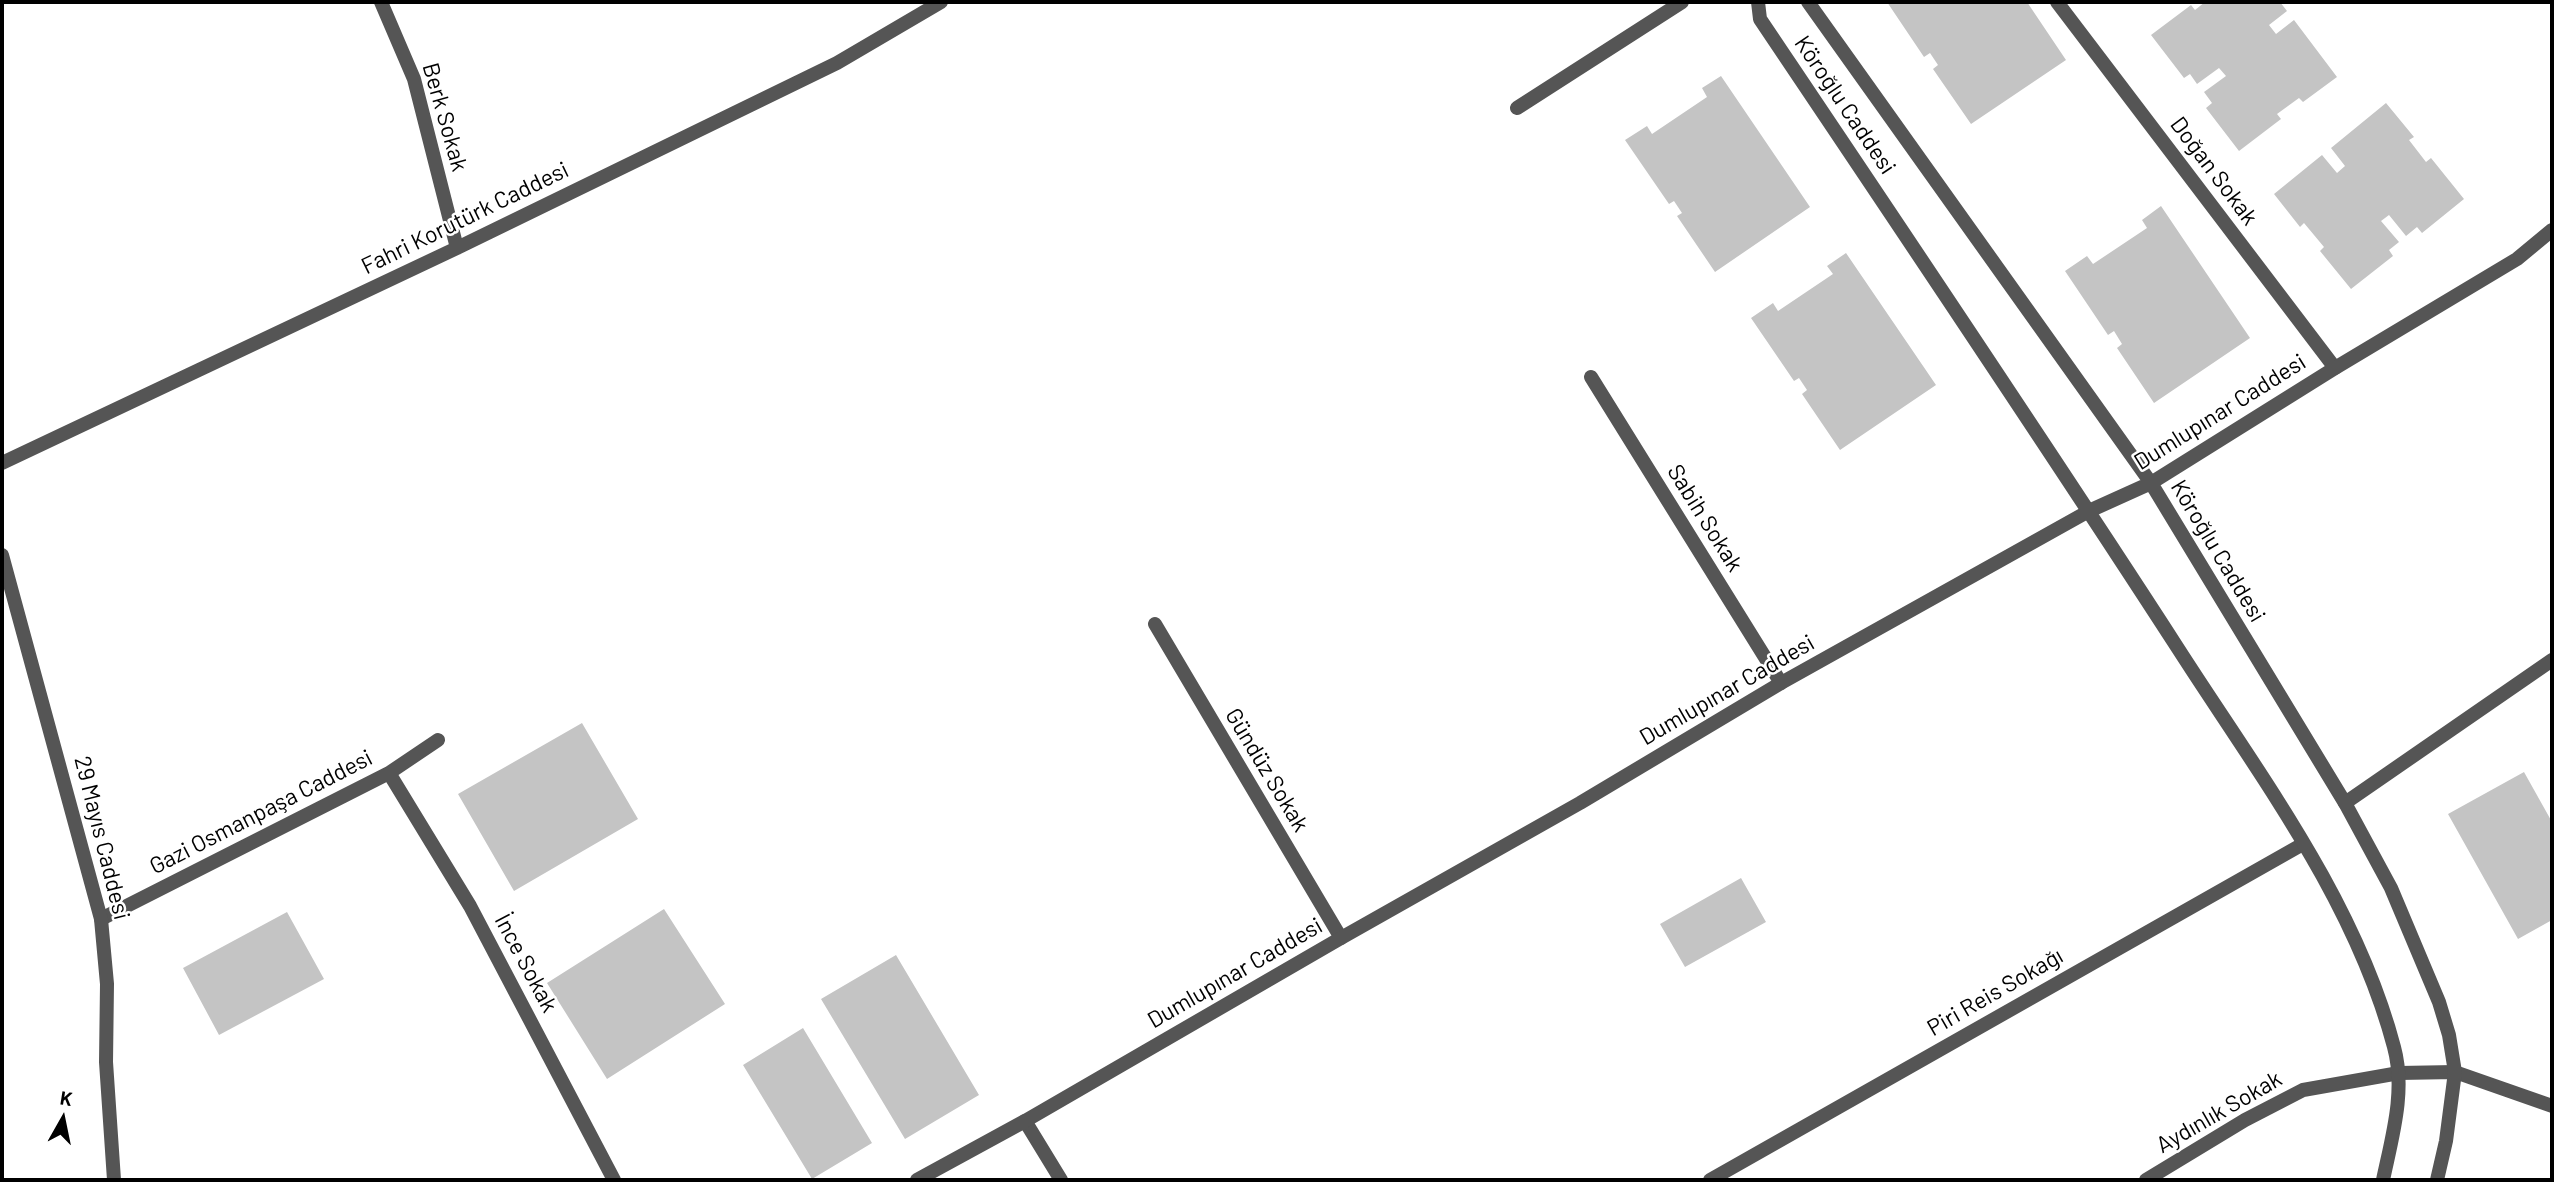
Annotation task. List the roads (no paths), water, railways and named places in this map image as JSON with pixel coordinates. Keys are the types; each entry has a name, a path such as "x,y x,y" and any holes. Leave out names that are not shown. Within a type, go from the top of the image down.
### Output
{"street":[{"name":"Berk Sokak","path":"382,2 414,79 457,248"},
{"name":"Fahri Korutürk Caddesi","path":"2,463 457,248 837,63 941,2"},
{"path":"1517,108 1682,2"},
{"name":"Köroğlu Caddesi","path":"1758,2 1760,19 2090,511 2303,844 2341,909 2369,971 2394,1047 2399,1073 2397,1108 2383,1180"},
{"name":"Köroğlu Caddesi","path":"1808,2 2151,483 2345,803 2391,888 2425,964 2449,1034 2455,1072 2446,1141 2437,1180"},
{"name":"Doğan Sokak","path":"2057,2 2335,368"},
{"name":"Dumlupınar Caddesi","path":"917,1180 1580,803 1781,683 2090,511 2151,483 2517,259 2552,230"},
{"name":"Sabih Sokak","path":"1591,377 1781,683"},
{"name":"29 Mayıs Caddesi","path":"2,555 101,919 107,984 106,1062 114,1180"},
{"name":"Gündüz Sokak","path":"1155,624 1341,938"},
{"path":"2345,803 2552,660"},
{"name":"Gazi Osmanpaşa Caddesi","path":"101,919 389,773 438,740"},
{"name":"İnce Sokak","path":"389,773 470,906 614,1180"},
{"name":"Piri Reis Sokağı","path":"1710,1180 2303,844"},
{"path":"2455,1072 2552,1106"},
{"name":"Aydınlık Sokak","path":"2146,1180 2245,1120 2303,1090 2399,1073 2455,1072"},
{"path":"1025,1121 1061,1180"}]}
